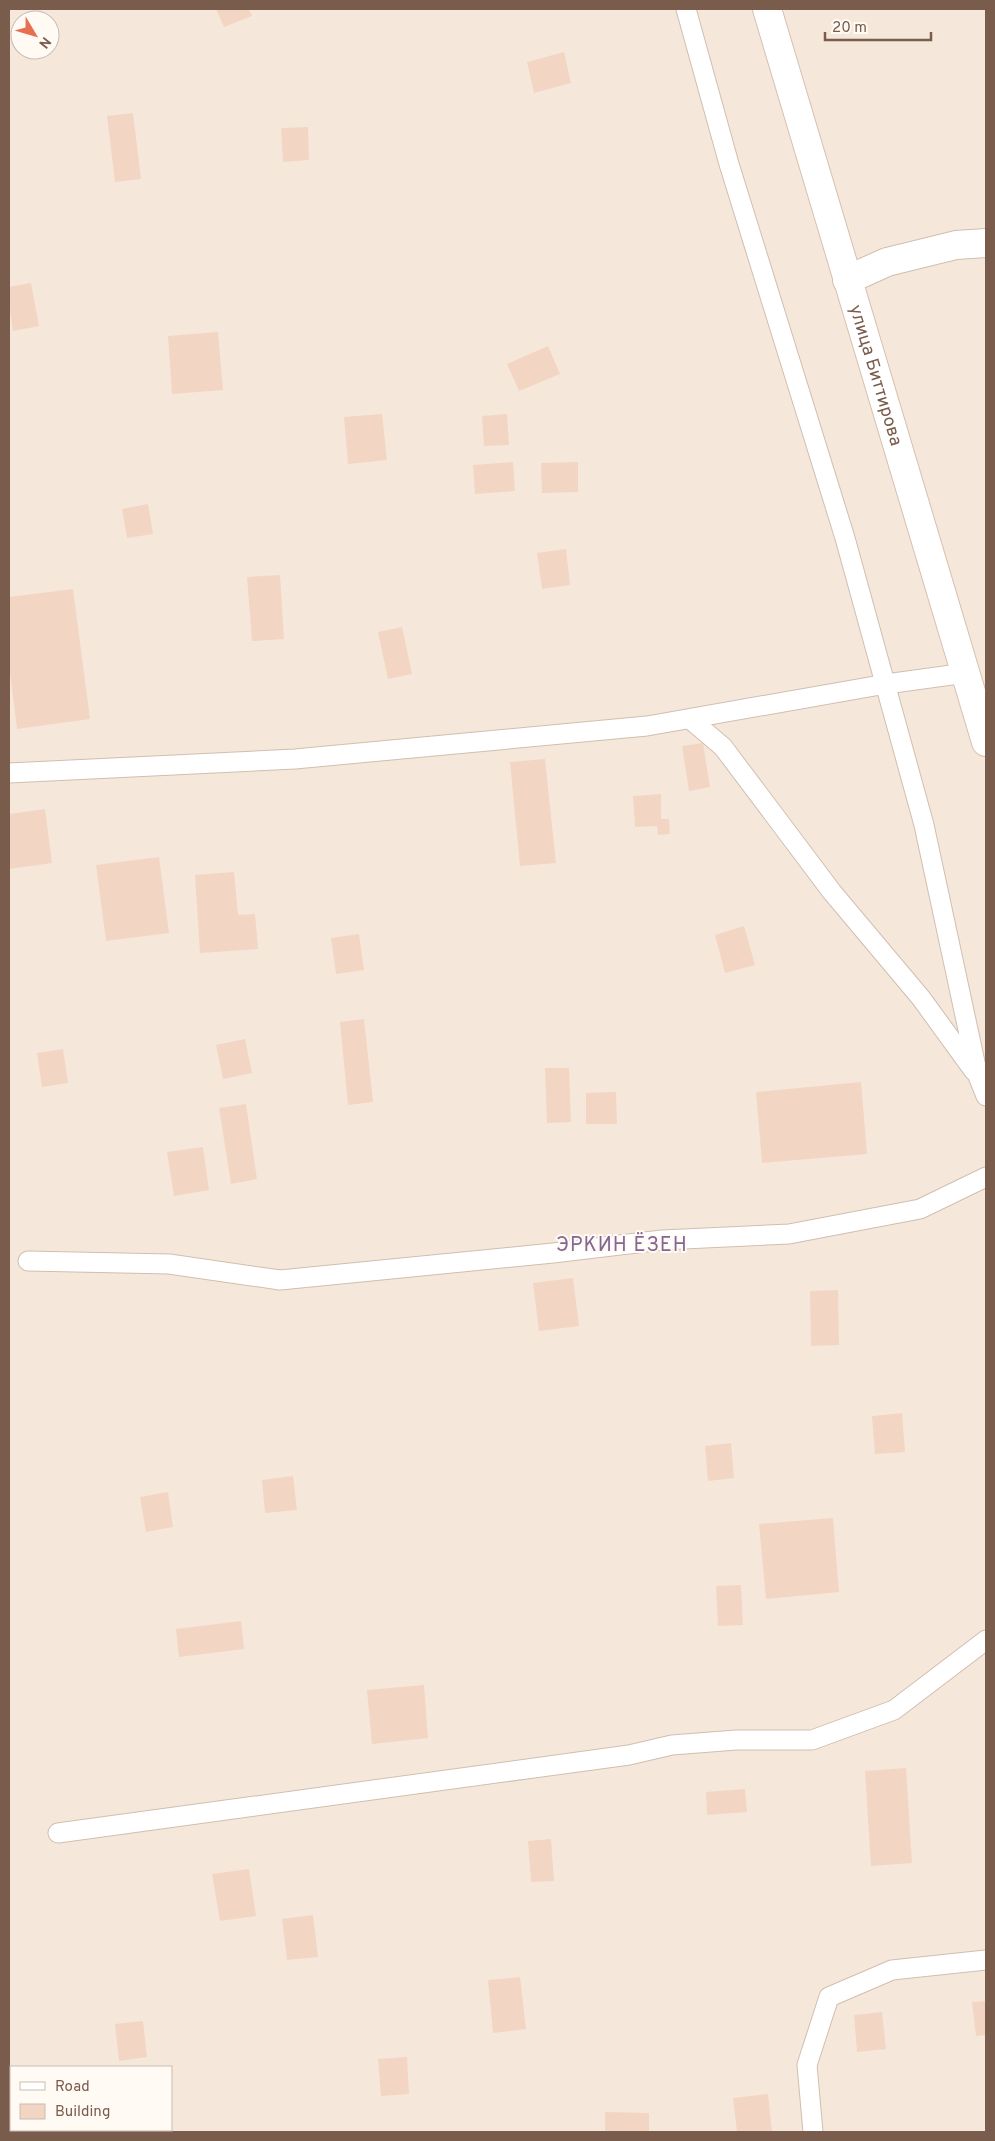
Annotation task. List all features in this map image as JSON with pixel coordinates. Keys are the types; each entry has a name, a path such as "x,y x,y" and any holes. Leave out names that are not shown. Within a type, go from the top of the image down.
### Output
{"street":[{"name":"улица Биттирова","path":"768,9 986,742"},
{"path":"848,280 887,262 956,245 986,243"}],"lane":[{"path":"686,9 729,164 845,538 886,684 924,825 978,1076 986,1096"},
{"path":"9,773 295,758 647,726 886,684 966,673"},
{"path":"690,719 723,747 832,892 921,998 978,1076"},
{"path":"28,1261 168,1264 280,1280 662,1240 789,1234 920,1209 986,1178"},
{"path":"58,1833 629,1755 672,1745 736,1740 812,1740 894,1710 986,1640"},
{"path":"813,2132 807,2065 829,1997 892,1970 986,1960"}],"shaded area":[{"path":"9,9 986,9 986,2132 9,2132"}],"building":[{"path":"216,9 249,9 252,16 224,27"},
{"path":"564,52 571,83 534,93 527,62"},
{"path":"133,113 141,179 115,182 107,116"},
{"path":"308,127 309,160 283,162 281,128"},
{"path":"31,283 39,326 13,331 9,304 9,287"},
{"path":"218,332 223,390 172,394 168,336"},
{"path":"548,346 560,374 519,391 507,364"},
{"path":"382,414 387,460 348,464 344,417"},
{"path":"507,414 509,445 484,446 482,416"},
{"path":"513,462 515,491 475,494 473,465"},
{"path":"578,462 578,492 542,493 541,463"},
{"path":"148,504 153,534 127,538 122,509"},
{"path":"566,549 570,585 542,589 537,553"},
{"path":"280,575 284,639 252,641 247,577"},
{"path":"73,589 90,719 17,729 9,665 9,597"},
{"path":"402,627 412,674 388,679 378,632"},
{"path":"703,743 710,787 689,791 682,746"},
{"path":"545,759 556,863 520,866 510,762"},
{"path":"661,794 661,819 669,819 670,834 658,835 657,826 635,827 633,796"},
{"path":"45,809 52,863 9,869 9,814"},
{"path":"159,857 169,933 106,941 96,865"},
{"path":"234,872 238,915 255,914 258,949 200,953 195,875"},
{"path":"744,926 755,965 725,973 715,935"},
{"path":"359,934 364,970 336,974 331,938"},
{"path":"364,1019 373,1102 348,1105 340,1022"},
{"path":"245,1039 252,1073 223,1079 216,1045"},
{"path":"63,1049 68,1083 42,1087 37,1053"},
{"path":"545,1068 569,1068 571,1122 547,1123"},
{"path":"861,1082 867,1154 762,1163 756,1092"},
{"path":"616,1092 617,1124 586,1124 586,1093"},
{"path":"246,1104 257,1179 231,1184 219,1108"},
{"path":"203,1147 209,1190 174,1196 167,1152"},
{"path":"573,1278 579,1326 539,1331 533,1283"},
{"path":"838,1290 839,1345 811,1346 810,1291"},
{"path":"902,1413 905,1452 875,1454 872,1416"},
{"path":"731,1443 734,1478 708,1481 705,1446"},
{"path":"293,1476 297,1510 265,1513 262,1480"},
{"path":"168,1492 173,1527 146,1532 140,1497"},
{"path":"833,1518 839,1592 766,1599 759,1524"},
{"path":"741,1585 743,1625 718,1626 716,1586"},
{"path":"241,1621 244,1649 179,1657 176,1629"},
{"path":"424,1685 428,1738 372,1744 367,1690"},
{"path":"906,1768 912,1863 871,1866 865,1771"},
{"path":"745,1789 747,1812 707,1815 706,1792"},
{"path":"551,1839 554,1881 531,1882 528,1841"},
{"path":"249,1869 256,1916 220,1921 212,1874"},
{"path":"313,1915 318,1957 287,1960 282,1919"},
{"path":"520,1977 526,2029 493,2033 488,1980"},
{"path":"986,2001 986,2035 976,2036 972,2002"},
{"path":"882,2012 886,2049 857,2052 854,2015"},
{"path":"143,2021 147,2057 119,2061 115,2024"},
{"path":"407,2057 409,2094 381,2096 378,2059"},
{"path":"768,2094 772,2132 737,2132 733,2098"},
{"path":"605,2112 649,2113 649,2132 605,2132"}],"district":[{"name":"ЭРКИН ЁЗЕН","path":"622,1244"}]}
